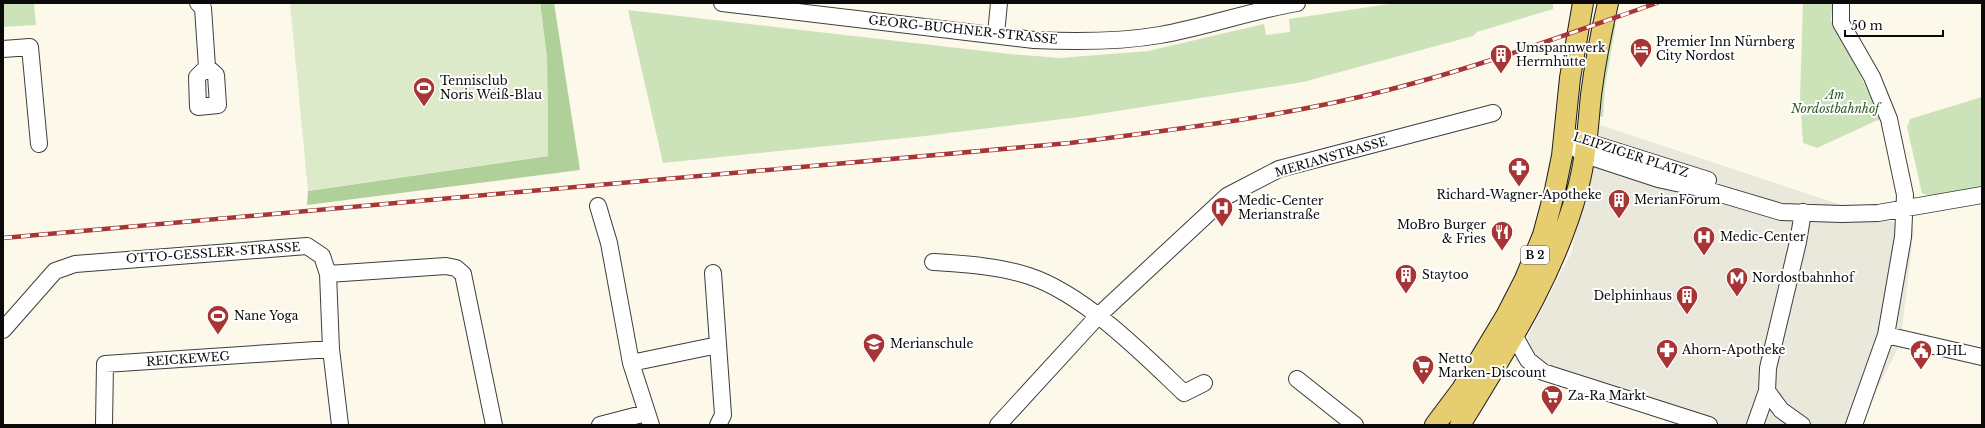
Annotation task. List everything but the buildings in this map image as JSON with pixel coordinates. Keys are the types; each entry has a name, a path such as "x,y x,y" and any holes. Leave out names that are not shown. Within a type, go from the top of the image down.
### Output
{"main road":[{"name":"B 2","path":"1434,425 1459,395 1477,366 1515,300 1531,266 1551,208 1560,164 1565,134 1570,78 1583,3"},
{"name":"B 2","path":"1460,425 1539,290 1555,257 1574,204 1586,148 1594,75 1608,3"}],"street":[{"path":"198,3 203,8 207,67"},
{"name":"GEORG-BUCHNER-STRASSE","path":"722,3 996,34 1034,40 1067,41 1119,40 1172,33 1262,9 1297,3"},
{"path":"996,34 999,3"},
{"path":"1841,3 1841,23 1872,77 1889,119 1902,178 1905,209 1897,278 1886,335 1854,425"},
{"path":"3,49 30,47 39,144"},
{"name":"MERIANSTRASSE","path":"998,425 1098,316 1227,196 1279,169 1493,113"},
{"name":"LEIPZIGER PLATZ","path":"1565,134 1573,146 1586,148 1658,179 1704,189 1781,212 1860,214 1905,209 1982,196"},
{"path":"598,206 609,243 631,363 649,419 600,425"},
{"path":"1755,425 1767,391 1768,368 1798,242 1803,212"},
{"name":"OTTO-GESSLER-STRASSE","path":"4,328 55,271 75,264 307,246 322,256 328,274 331,349 340,425"},
{"path":"933,262 966,264 1029,276 1067,295 1098,316 1140,351 1184,393 1204,383"},
{"path":"328,274 446,266 456,268 463,274 494,425"},
{"path":"713,272 723,415 718,425"},
{"path":"1514,335 1528,360 1543,372 1710,425"},
{"path":"1886,335 1982,357"},
{"path":"631,363 718,346"},
{"name":"REICKEWEG","path":"104,425 105,364 331,349"},
{"path":"1297,379 1355,425"},
{"path":"1767,391 1781,410 1802,425"}],"green space":[{"path":"3,3 34,3 36,25 3,27"},
{"name":"Tennisclub Noris Weiß-Blau","path":"290,3 540,3 547,59 548,156 308,191"},
{"path":"540,3 554,3 580,170 307,205 308,191 548,156 547,59"},
{"path":"1396,3 1553,3 1553,9 1477,32 1473,36 1303,82 1079,117 925,136 663,163 628,10 1010,54 1060,58 1148,51 1264,24 1266,35 1290,32 1289,19"},
{"name":"Am Nordostbahnhof","path":"1803,3 1833,3 1831,20 1862,79 1880,119 1817,148 1803,143 1800,96"},
{"path":"1616,24 1605,86 1603,117 1595,116 1609,26"},
{"path":"1982,97 1982,186 1932,197 1922,193 1907,127 1910,119"}],"shaded area":[{"path":"1597,124 1914,229 1900,344 1859,425 1709,425 1515,361 1572,251"}],"railway":[{"path":"3,238 1070,143 1190,127 1309,108 1422,81 1490,61 1657,3"}],"place":[{"name":"Premier Inn Nürnberg City Nordost","path":"1641,68"},
{"name":"Umspannwerk Herrnhütte","path":"1501,74"},
{"name":"Tennisclub Noris Weiß-Blau","path":"424,108"},
{"name":"Richard-Wagner-Apotheke","path":"1519,188"},
{"name":"MerianForum","path":"1619,220"},
{"name":"Medic-Center Merianstraße","path":"1222,228"},
{"name":"MoBro Burger & Fries","path":"1502,252"},
{"name":"Medic-Center","path":"1704,256"},
{"name":"Staytoo","path":"1406,294"},
{"name":"Nordostbahnhof","path":"1737,298"},
{"name":"Delphinhaus","path":"1687,316"},
{"name":"Nane Yoga","path":"218,336"},
{"name":"Merianschule","path":"874,364"},
{"name":"Ahorn-Apotheke","path":"1667,370"},
{"name":"DHL","path":"1921,370"},
{"name":"Netto Marken-Discount","path":"1423,386"},
{"name":"Za-Ra Markt","path":"1552,416"}]}
